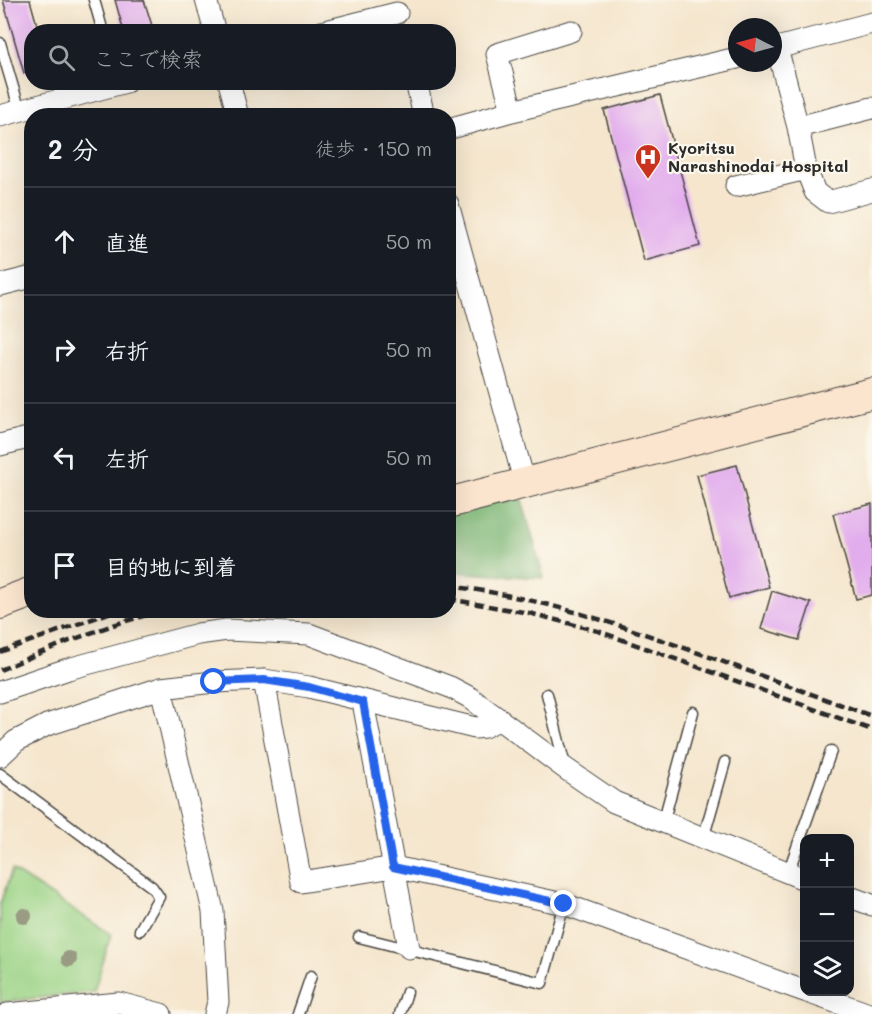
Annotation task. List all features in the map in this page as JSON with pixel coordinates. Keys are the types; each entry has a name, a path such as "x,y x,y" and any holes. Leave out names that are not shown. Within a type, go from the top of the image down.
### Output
{"street":[{"path":"206,0 213,24"},
{"path":"357,24 397,15"},
{"path":"782,47 872,23"},
{"path":"512,111 497,54 570,31"},
{"path":"456,127 512,111 728,60"},
{"path":"782,72 798,127 806,169 815,192 828,202 872,190"},
{"path":"28,108 95,90"},
{"path":"231,90 236,108"},
{"path":"418,90 422,108"},
{"path":"798,127 872,108"},
{"path":"736,186 806,169"},
{"path":"456,233 525,484"},
{"path":"0,285 24,279"},
{"path":"456,501 872,393"},
{"path":"0,445 24,439"},
{"path":"0,604 24,595"},
{"path":"0,692 68,669 198,634 227,630 309,634 439,683 469,697 614,802 796,876"},
{"path":"264,680 301,882 393,867 564,904 800,989"},
{"path":"0,756 16,741 47,725 161,688 214,682 264,680 309,687 475,729 500,719"},
{"path":"161,688 213,912 219,1002 215,1014"},
{"path":"363,702 409,948"},
{"path":"854,899 872,905"},
{"path":"820,996 869,1014"},
{"path":"7,1014 118,1003 150,1012"}],"lane":[{"path":"94,0 101,24"},
{"path":"0,43 10,113"},
{"path":"547,694 566,769"},
{"path":"663,823 693,712"},
{"path":"796,876 831,751"},
{"path":"703,838 725,762"},
{"path":"0,774 152,887 159,897 140,930"},
{"path":"359,937 542,983 564,904"},
{"path":"298,1014 311,976"},
{"path":"400,1014 407,992"}],"green space":[{"path":"520,493 544,578 456,572 456,510"},
{"path":"12,870 111,934 94,992 0,1002 0,904"}],"building":[{"path":"3,0 30,0 37,24 24,24 24,73"},
{"path":"115,0 144,0 152,24 122,24"},
{"path":"660,95 700,246 644,261 604,110"},
{"path":"737,465 769,587 729,598 697,475"},
{"path":"872,504 872,595 856,599 833,514"},
{"path":"772,591 811,603 799,640 761,629"}],"railway":[{"path":"456,587 514,597 578,613 673,644 872,716"},
{"path":"456,600 529,613 598,631 872,730"},
{"path":"0,652 95,618"},
{"path":"0,670 61,644 136,618"}],"place":[{"name":"Kyoritsu Narashinodai Hospital","path":"648,180"}],"route":[{"path":"214,682 264,680 309,687 363,702 393,867 564,904"}]}
